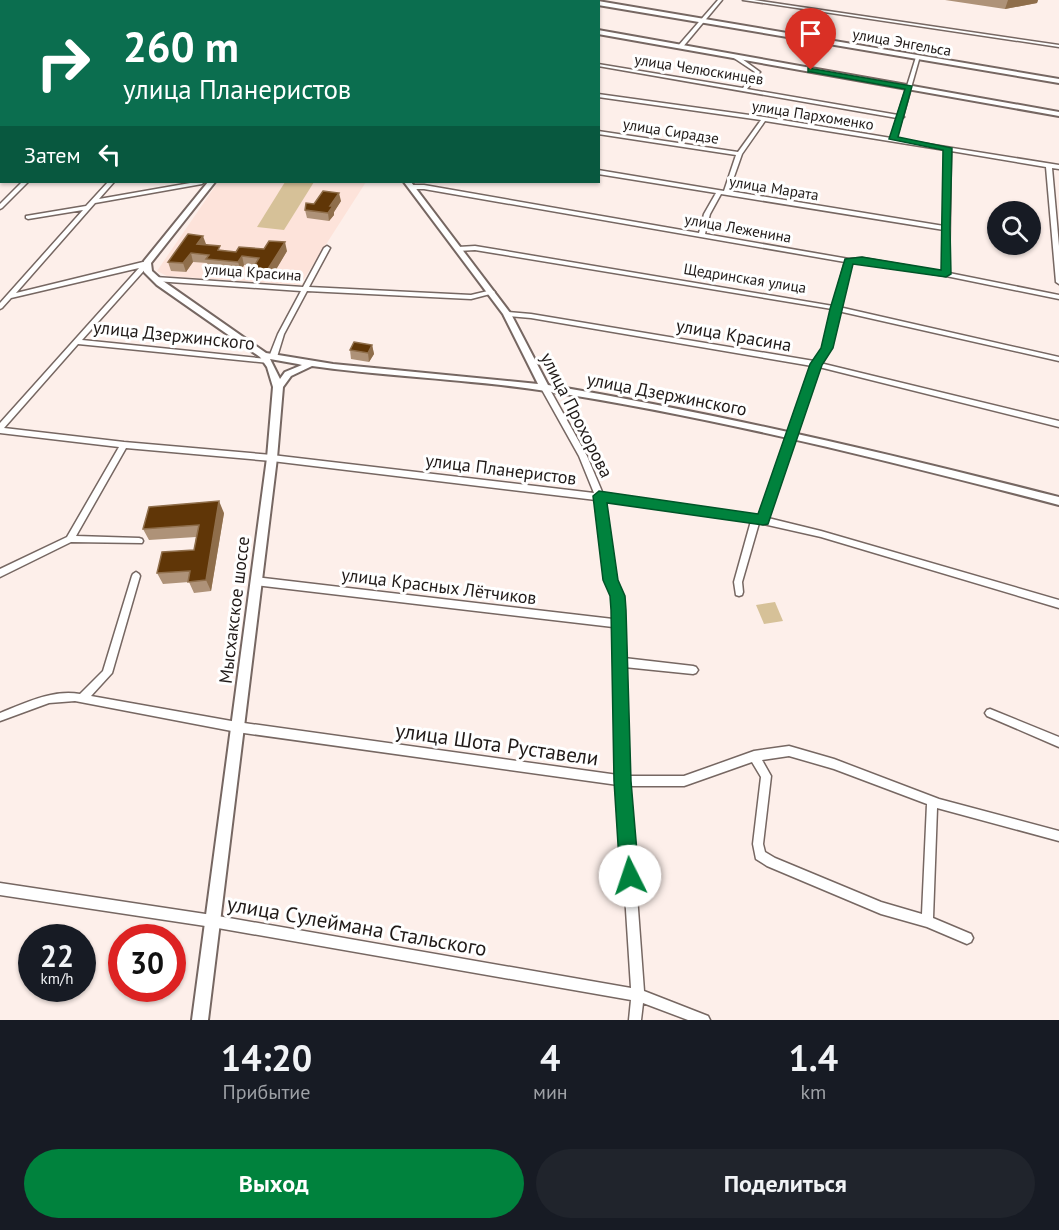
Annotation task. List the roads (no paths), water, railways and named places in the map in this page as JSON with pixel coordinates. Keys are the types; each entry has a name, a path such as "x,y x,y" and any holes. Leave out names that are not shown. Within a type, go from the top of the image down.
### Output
{"street":[{"path":"680,46 720,0"},
{"path":"745,0 1059,46"},
{"name":"улица Энгельса","path":"600,3 1059,81"},
{"path":"600,32 1059,114"},
{"path":"736,57 758,72 745,89"},
{"path":"893,139 918,57"},
{"name":"улица Челюскинцев","path":"600,65 901,117"},
{"name":"улица Пархоменко","path":"600,95 893,139 1059,167"},
{"path":"702,235 707,214 723,192 739,154 764,119"},
{"name":"улица Сирадзе","path":"600,132 739,154"},
{"path":"946,274 948,148"},
{"path":"1049,165 1059,282"},
{"name":"улица Марата","path":"600,171 945,228"},
{"path":"0,207 24,183"},
{"path":"0,306 110,183"},
{"path":"93,202 197,183"},
{"path":"0,429 147,265 210,183"},
{"name":"улица Леженина","path":"411,184 849,261 946,274 1059,297"},
{"name":"улица Прохорова","path":"411,184 507,314 594,480 599,496 610,580 617,596 620,624 623,781 638,995 635,1020"},
{"path":"28,217 86,208"},
{"path":"147,265 148,272 155,279 268,358 327,248"},
{"name":"Щедринская улица","path":"458,249 486,250 835,309 1059,359"},
{"path":"739,592 738,582 760,519 816,364 827,348 835,309 849,261"},
{"path":"9,297 147,265"},
{"path":"128,268 136,270 138,273 136,277"},
{"name":"улица Красина","path":"155,279 471,297 492,292"},
{"name":"улица Красина","path":"507,314 541,317 816,364 1059,424"},
{"name":"улица Дзержинского","path":"77,342 268,358 545,388 792,434 1059,501"},
{"name":"Мысхакское шоссе","path":"201,1020 272,458 278,387 268,358"},
{"path":"278,387 283,378 294,370 314,364"},
{"path":"510,384 532,379 533,365"},
{"name":"улица Планеристов","path":"0,429 124,445 272,458 599,496 760,519 820,534 1059,604"},
{"path":"70,539 124,445"},
{"path":"0,573 70,539 139,541"},
{"path":"82,698 107,673 136,576"},
{"name":"улица Красных Лётчиков","path":"255,581 620,624"},
{"path":"620,662 693,670"},
{"name":"улица Шота Руставели","path":"0,717 49,699 82,698 237,727 623,781 684,781 754,756 789,751 834,764 932,801 1059,836"},
{"path":"990,713 1059,742"},
{"path":"754,756 766,776 758,844 760,855 771,862 881,908 927,921 967,938"},
{"path":"927,921 932,801"},
{"name":"улица Сулеймана Стальского","path":"0,889 212,921 638,995 704,1020"}]}
